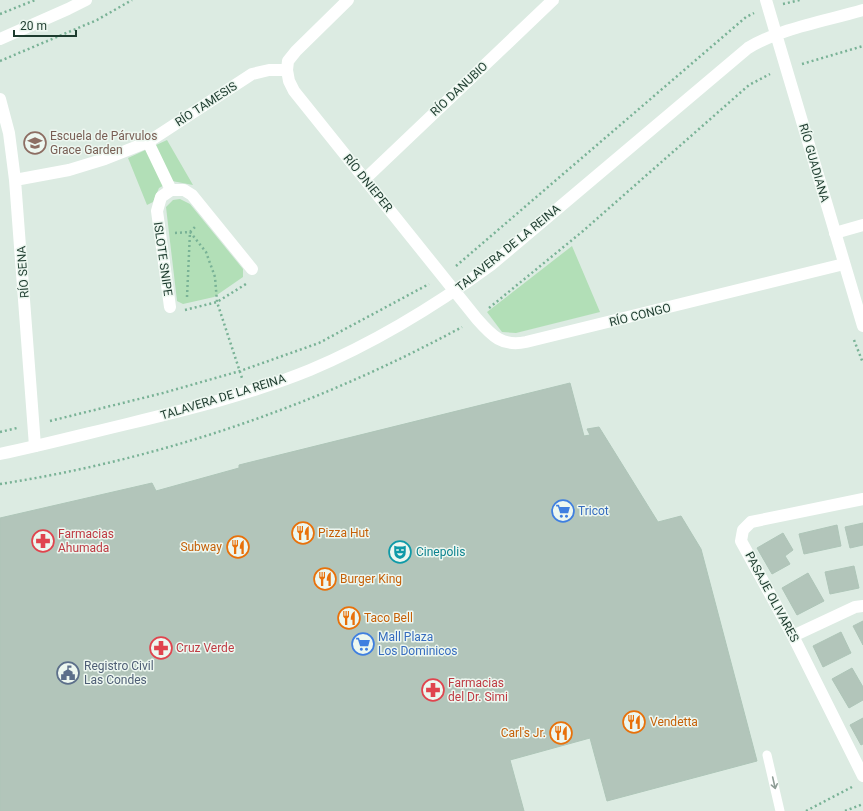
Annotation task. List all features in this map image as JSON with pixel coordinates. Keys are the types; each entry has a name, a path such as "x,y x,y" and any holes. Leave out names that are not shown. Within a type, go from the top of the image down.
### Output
{"street":[{"path":"0,38 66,5 86,0"},
{"path":"287,70 288,61 296,51 348,0"},
{"name":"RÍO DANUBIO","path":"365,179 554,0"},
{"name":"RÍO GUADIANA","path":"768,4 834,233 863,326"},
{"name":"TALAVERA DE LA REINA","path":"0,454 206,404 246,392 310,369 341,355 414,316 456,291 491,265 737,56 760,40 776,34 863,10"},
{"name":"RÍO TAMESIS","path":"15,180 69,170 105,159 148,142 252,74 269,70 287,70"},
{"name":"RÍO DNIEPER","path":"287,70 289,81 294,91 456,291"},
{"name":"RÍO SENA","path":"0,99 9,133 15,180 35,446"},
{"path":"148,142 171,190 184,190 192,195 252,269"},
{"name":"ISLOTE SNIPE","path":"170,307 157,211 161,197 171,190"},
{"path":"834,233 863,226"},
{"name":"RÍO CONGO","path":"456,291 486,329 494,336 508,343 517,344 844,264"},
{"name":"PASAJE OLIVARES","path":"860,780 793,636 741,541 743,530 751,522 863,499"},
{"path":"793,636 855,607 863,606"}],"lane":[{"path":"767,755 780,811"}],"path":[{"path":"0,14 35,0"},
{"path":"0,61 97,20 132,0"},
{"path":"0,432 163,393 240,371 319,344 443,276 458,265 746,17 768,4"},
{"path":"160,235 190,232 208,215"},
{"path":"186,300 190,232"},
{"path":"190,232 206,252 215,277 217,302 246,392"},
{"name":"ISLOTE SNIPE","path":"170,307 175,313 217,302 251,281 252,269"},
{"path":"184,310 185,305"},
{"path":"806,811 860,780"},
{"path":"846,811 863,804"}],"green space":[{"path":"167,140 193,185 172,181 159,188 153,202 147,205 128,158"},
{"path":"180,199 190,204 243,269 243,277 214,297 183,304 177,301 166,207 173,200"},
{"path":"572,246 600,312 516,333 502,332 487,312"}],"building":[{"name":"Mall Plaza Los Dominicos","path":"570,383 584,436 590,435 587,429 599,427 658,522 681,516 701,549 757,761 607,801 590,738 510,760 524,811 0,811 0,518 152,483 156,491 239,468 239,465"},
{"path":"863,523 863,545 850,548 845,527"},
{"path":"837,525 841,546 804,554 799,534"},
{"path":"783,533 793,550 785,556 790,564 772,574 757,548"},
{"path":"854,566 859,588 830,594 825,572"},
{"path":"808,573 824,601 797,615 782,588"},
{"path":"863,621 863,645 853,626"},
{"path":"841,632 851,653 823,667 813,646"},
{"path":"852,668 863,687 863,700 849,708 832,679"},
{"path":"863,718 863,744 861,745 850,725"}],"place":[{"name":"Escuela de Párvulos Grace Garden","path":"35,143"},
{"name":"Tricot","path":"563,511"},
{"name":"Pizza Hut","path":"303,533"},
{"name":"Farmacias Ahumada","path":"43,541"},
{"name":"Subway","path":"238,547"},
{"name":"Cinepolis","path":"400,552"},
{"name":"Burger King","path":"325,579"},
{"name":"Taco Bell","path":"349,618"},
{"name":"Mall Plaza Los Dominicos","path":"363,644"},
{"name":"Cruz Verde","path":"161,648"},
{"name":"Registro Civil Las Condes","path":"68,673"},
{"name":"Farmacias del Dr. Simi","path":"433,690"},
{"name":"Vendetta","path":"634,722"},
{"name":"Carl's Jr.","path":"561,733"}]}
